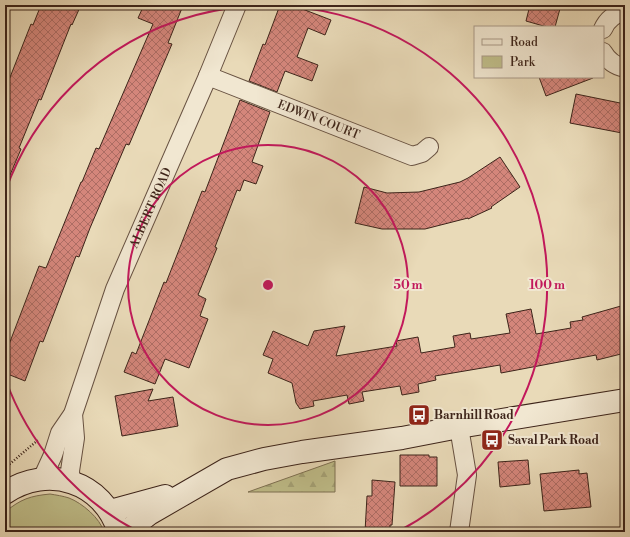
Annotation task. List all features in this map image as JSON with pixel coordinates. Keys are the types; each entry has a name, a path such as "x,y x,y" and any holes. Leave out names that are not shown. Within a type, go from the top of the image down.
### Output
{"main road":[{"path":"126,532 149,514 227,469 264,459 302,452 402,438 459,427 625,400"},
{"path":"5,494 30,481 55,479 71,482 91,492 101,500 110,511 119,532"},
{"path":"110,511 189,490"}],"street":[{"name":"ALBERT ROAD","path":"42,479 53,455 60,433 73,414 115,289 208,76 237,5"},
{"path":"604,27 612,17 625,12"},
{"path":"604,54 607,59 614,65 625,68"},
{"name":"EDWIN COURT","path":"208,76 412,156 422,153 429,147"},
{"name":"ALBERT ROAD","path":"71,482 70,471 75,438 73,414"},
{"path":"459,427 467,475 460,532"}],"path":[{"path":"5,469 34,443 40,439 44,440"}],"green space":[{"path":"335,461 335,492 248,492"},
{"path":"50,494 69,498 79,503 95,516 104,532 5,532 5,512 26,499"}],"building":[{"path":"41,5 81,5 72,25 71,24 41,100 39,99 19,148 21,149 5,187 5,90 31,24 33,25"},
{"path":"144,5 174,5 182,8 168,43 172,44 129,145 126,144 79,257 76,256 43,342 40,341 25,381 5,373 5,345 8,347 39,266 46,268 81,182 96,148 99,149 153,24 138,18"},
{"path":"280,5 292,5 331,20 325,35 308,28 297,57 318,65 312,81 285,71 277,92 249,81 263,44 265,45"},
{"path":"530,5 561,5 555,26 544,26 526,21"},
{"path":"539,78 593,78 546,96"},
{"path":"576,94 625,104 625,118 622,133 570,123"},
{"path":"240,100 270,112 252,162 263,166 256,184 244,180 240,191 237,190 215,247 217,248 198,295 206,299 200,316 208,319 189,368 165,359 155,384 124,372 132,352 136,354 202,191 205,192"},
{"path":"500,157 520,187 491,207 492,208 468,219 425,229 382,229 355,223 364,187 387,193 419,192 460,182"},
{"path":"621,306 625,320 625,353 597,360 596,355 501,373 500,365 435,376 436,380 418,384 419,392 402,395 400,386 362,392 364,401 349,404 347,395 313,401 314,406 300,409 296,403 292,383 268,373 273,359 263,355 273,331 308,346 314,331 345,326 336,356 397,346 396,341 418,337 421,353 455,347 453,336 470,333 471,339 510,333 506,314 531,309 536,334 571,328 570,322 583,320 582,317"},
{"path":"153,389 148,401 173,397 178,426 122,436 115,396"},
{"path":"400,455 429,455 429,457 437,457 437,486 400,486"},
{"path":"528,460 530,484 500,487 498,462"},
{"path":"579,470 579,474 587,473 591,507 544,511 540,474"},
{"path":"372,480 395,482 392,525 390,525 390,532 365,532 367,496 372,496"}],"place":[{"name":"Barnhill Road","path":"419,415"},
{"name":"Saval Park Road","path":"492,440"}]}
